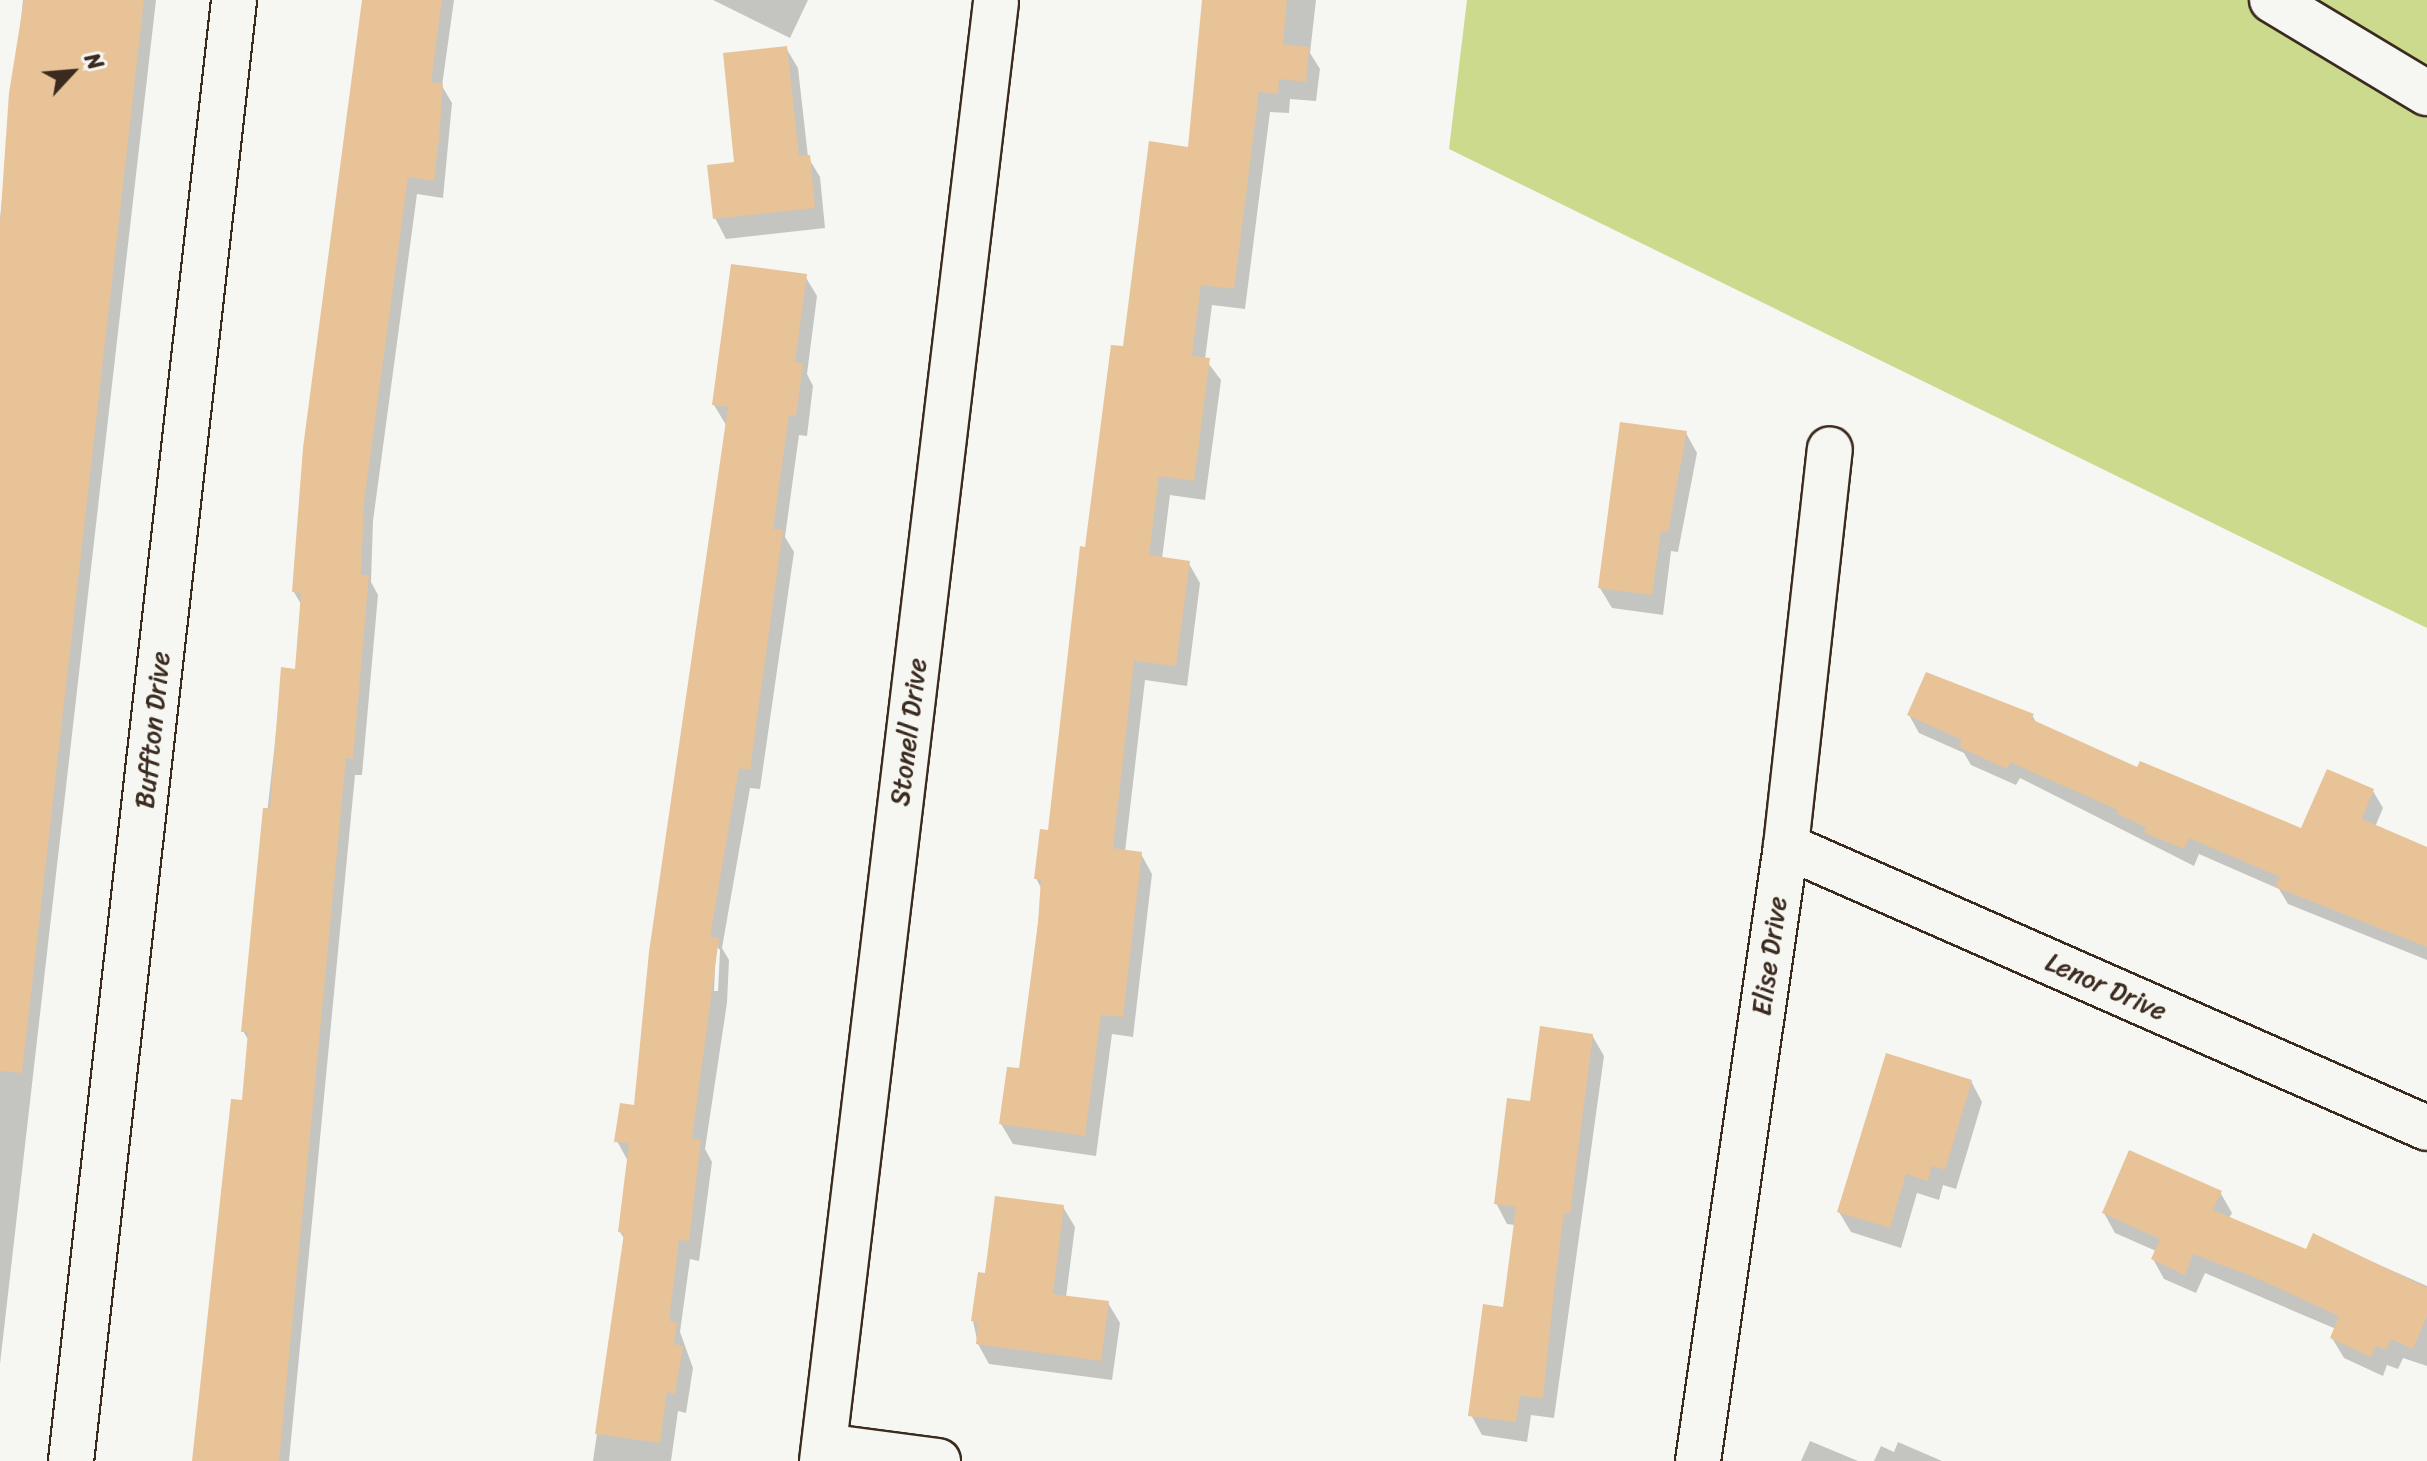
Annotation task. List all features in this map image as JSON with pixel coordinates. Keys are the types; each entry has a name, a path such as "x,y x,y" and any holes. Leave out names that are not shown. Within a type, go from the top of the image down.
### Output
{"street":[{"name":"Buffton Drive","path":"71,1461 234,0"},
{"path":"2272,0 2427,93"},
{"name":"Stonell Drive","path":"823,1454 996,2"},
{"name":"Elise Drive","path":"1698,1461 1786,846 1830,449"},
{"name":"Lenor Drive","path":"1786,846 2427,1128"},
{"path":"823,1454 938,1461"}],"green space":[{"path":"1467,0 2427,0 2427,628 1449,149"}],"building":[{"path":"24,0 144,0 22,1073 0,1071 0,224 9,93"},
{"path":"362,0 442,0 431,82 443,84 439,139 434,181 408,177 364,502 361,575 369,575 353,759 346,758 279,1461 192,1461 231,1099 242,1100 248,1032 241,1032 263,808 270,808 281,667 295,669 301,593 292,592 303,448"},
{"path":"1202,0 1287,0 1283,44 1309,47 1306,82 1279,79 1278,94 1259,92 1234,289 1201,285 1192,356 1210,358 1194,481 1159,476 1149,555 1190,561 1176,666 1134,661 1113,848 1142,852 1123,1017 1101,1015 1085,1136 999,1124 1007,1067 1019,1068 1038,923 1041,879 1034,879 1040,829 1048,830 1080,546 1085,547 1111,345 1123,346 1149,141 1188,147"},
{"path":"787,46 799,156 810,155 815,208 713,219 707,165 734,162 723,53"},
{"path":"731,264 807,274 795,362 803,364 796,416 789,415 773,529 783,530 750,770 739,768 710,937 719,938 692,1139 701,1140 689,1241 679,1240 669,1321 677,1322 674,1344 683,1346 675,1394 667,1392 660,1443 595,1434 624,1233 618,1232 629,1143 614,1142 620,1103 634,1105 649,952 728,407 712,405"},
{"path":"1620,422 1687,431 1668,532 1661,531 1652,595 1598,588"},
{"path":"1926,672 2034,714 2031,719 2137,767 2140,761 2301,828 2327,769 2374,789 2362,819 2427,847 2427,947 2275,887 2280,877 2189,838 2184,849 2143,832 2146,827 2117,814 2118,810 2010,762 2007,769 1959,747 1962,740 1907,715"},
{"path":"1540,1026 1593,1034 1570,1214 1564,1213 1543,1398 1520,1396 1516,1422 1468,1416 1483,1304 1503,1307 1516,1207 1494,1204 1507,1098 1530,1101"},
{"path":"1886,1053 1972,1080 1945,1170 1932,1166 1928,1181 1906,1174 1890,1228 1837,1212"},
{"path":"2129,1150 2222,1191 2213,1210 2306,1249 2313,1233 2427,1288 2427,1316 2413,1349 2391,1339 2386,1350 2376,1346 2371,1357 2330,1338 2339,1316 2256,1278 2193,1254 2185,1275 2151,1259 2160,1239 2102,1213"},
{"path":"995,1196 1064,1205 1053,1294 1109,1301 1101,1361 976,1344 978,1322 971,1321 978,1272 985,1273"}]}
